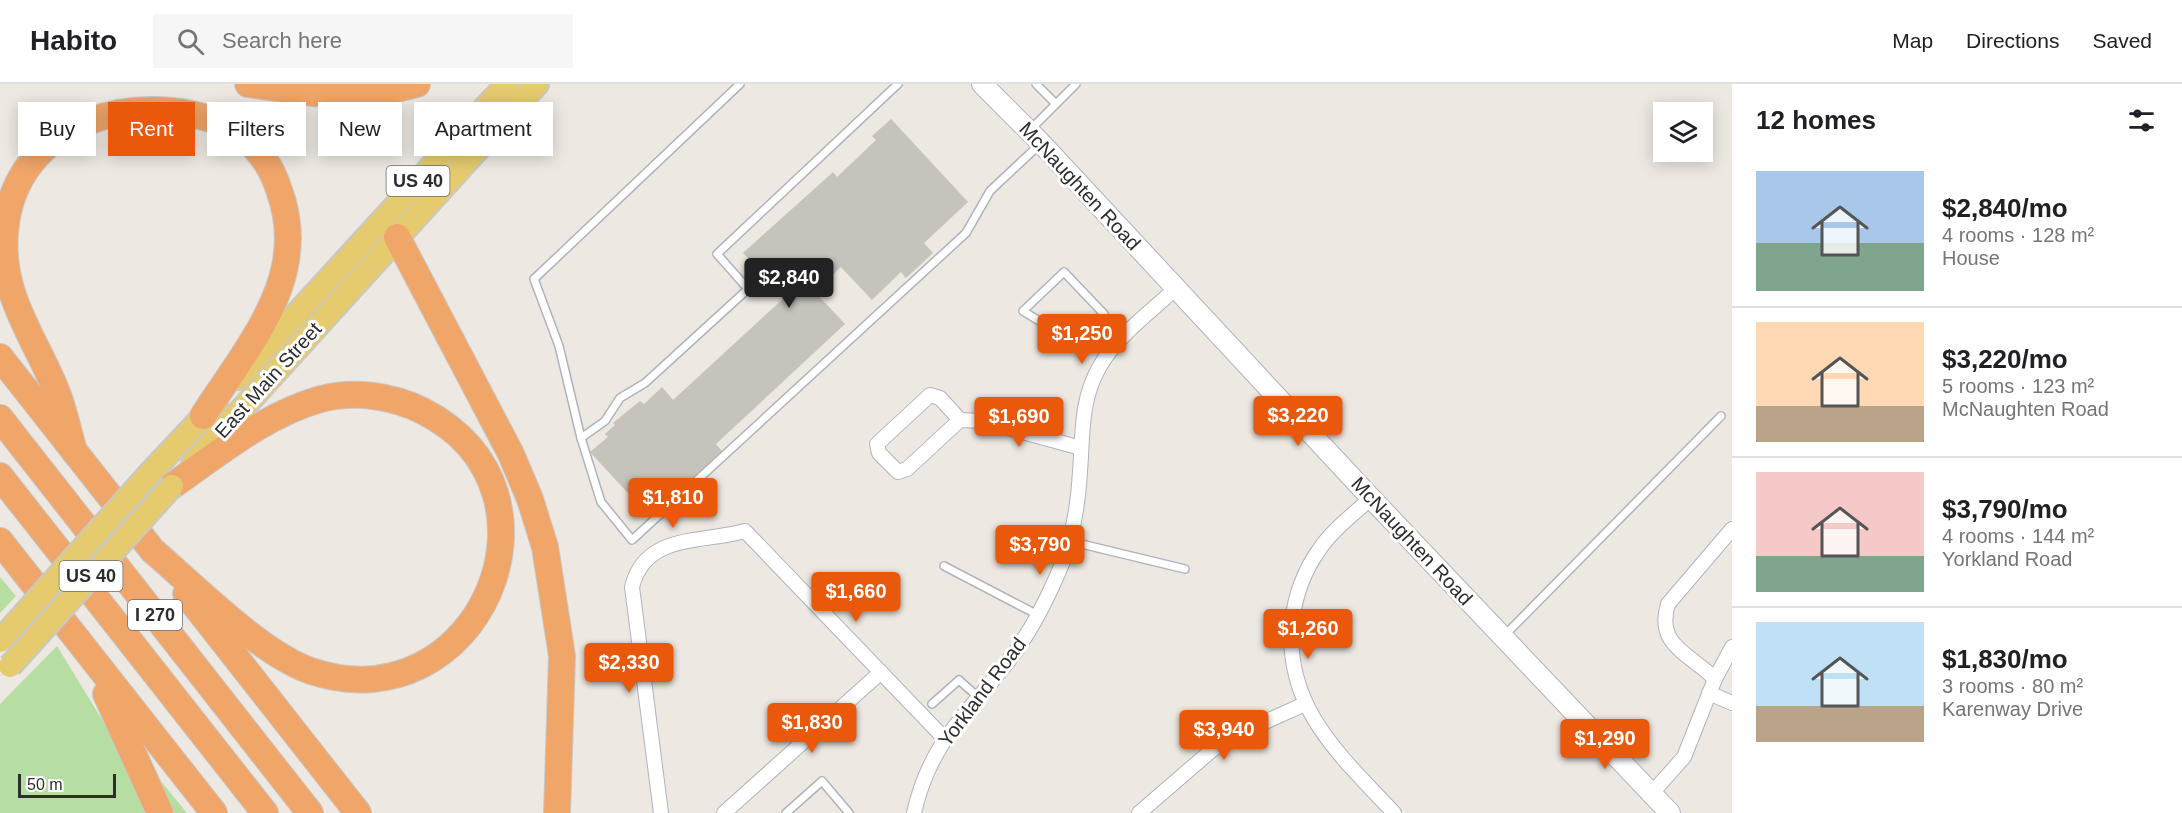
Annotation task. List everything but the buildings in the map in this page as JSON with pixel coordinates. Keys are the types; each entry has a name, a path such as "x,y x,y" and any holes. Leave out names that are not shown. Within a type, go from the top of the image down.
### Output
{"highway":[{"path":"248,84 312,93 374,95 417,84"},
{"path":"74,451 56,390 28,334 7,278 5,233 11,196 25,166 36,151 72,118 114,101 160,98 199,107 215,115 246,138 262,154 273,173 282,197 288,244 280,286 261,324 203,416"},
{"path":"397,237 511,454 530,499 545,548 562,656 557,813"},
{"path":"0,357 358,813"},
{"path":"152,550 280,657 312,671 341,677 383,677 409,670 436,658 460,638 475,620 498,570 501,552 500,517 491,482 483,466 472,451 445,425 420,410 395,400 366,396 323,398 293,408 239,440 162,479"},
{"name":"I 270","path":"0,418 310,813"},
{"name":"I 270","path":"0,476 265,813"},
{"path":"0,541 214,813"},
{"path":"0,553 33,584"},
{"path":"77,641 117,715 160,813"}],"main road":[{"name":"East Main Street","path":"5,671 162,479 203,416 507,84"},
{"name":"East Main Street","path":"0,641 162,479 397,237 537,84"}],"street":[{"name":"McNaughten Road","path":"982,84 1035,137 1371,498 1670,813"},
{"name":"Yorkland Road","path":"914,813 925,773 944,738 1003,668 1038,615 1057,577 1069,541 1079,486 1085,401 1099,368 1113,348 1176,288"},
{"path":"960,420 940,398 930,395 880,440 877,449 893,469 903,472 960,420 982,421 1082,448"},
{"path":"1371,498 1319,548 1305,573 1294,608 1291,639 1293,675 1305,704 1325,737 1394,813"},
{"path":"1715,679 1674,645 1666,632 1664,618 1668,604 1732,529"},
{"path":"662,813 632,597 634,577 644,562 663,546 745,531 944,738"},
{"path":"1652,793 1684,757 1715,679 1732,647"},
{"path":"724,813 881,672"},
{"path":"1709,693 1732,703"},
{"path":"1139,813 1212,750 1240,732 1305,704"}],"lane":[{"path":"740,84 534,279 559,346 581,438 601,501 632,540 966,233 990,192 1035,137 1055,103 1076,84"},
{"path":"581,438 605,421 620,398 645,383 748,288 717,254 897,84"},
{"path":"1036,84 1055,103"},
{"path":"1064,272 1104,314 1091,330 1077,344 1023,312 1064,272"},
{"path":"1091,330 1113,348"},
{"path":"1503,637 1721,416"},
{"path":"1069,541 1185,569"},
{"path":"944,566 1038,615"},
{"path":"932,704 959,680 978,697"},
{"path":"786,813 822,781 849,813"}],"green space":[{"path":"0,577 16,596 0,613"},
{"path":"57,646 115,741 150,813 0,813 0,704"},
{"path":"155,774 187,813 166,813"}]}
